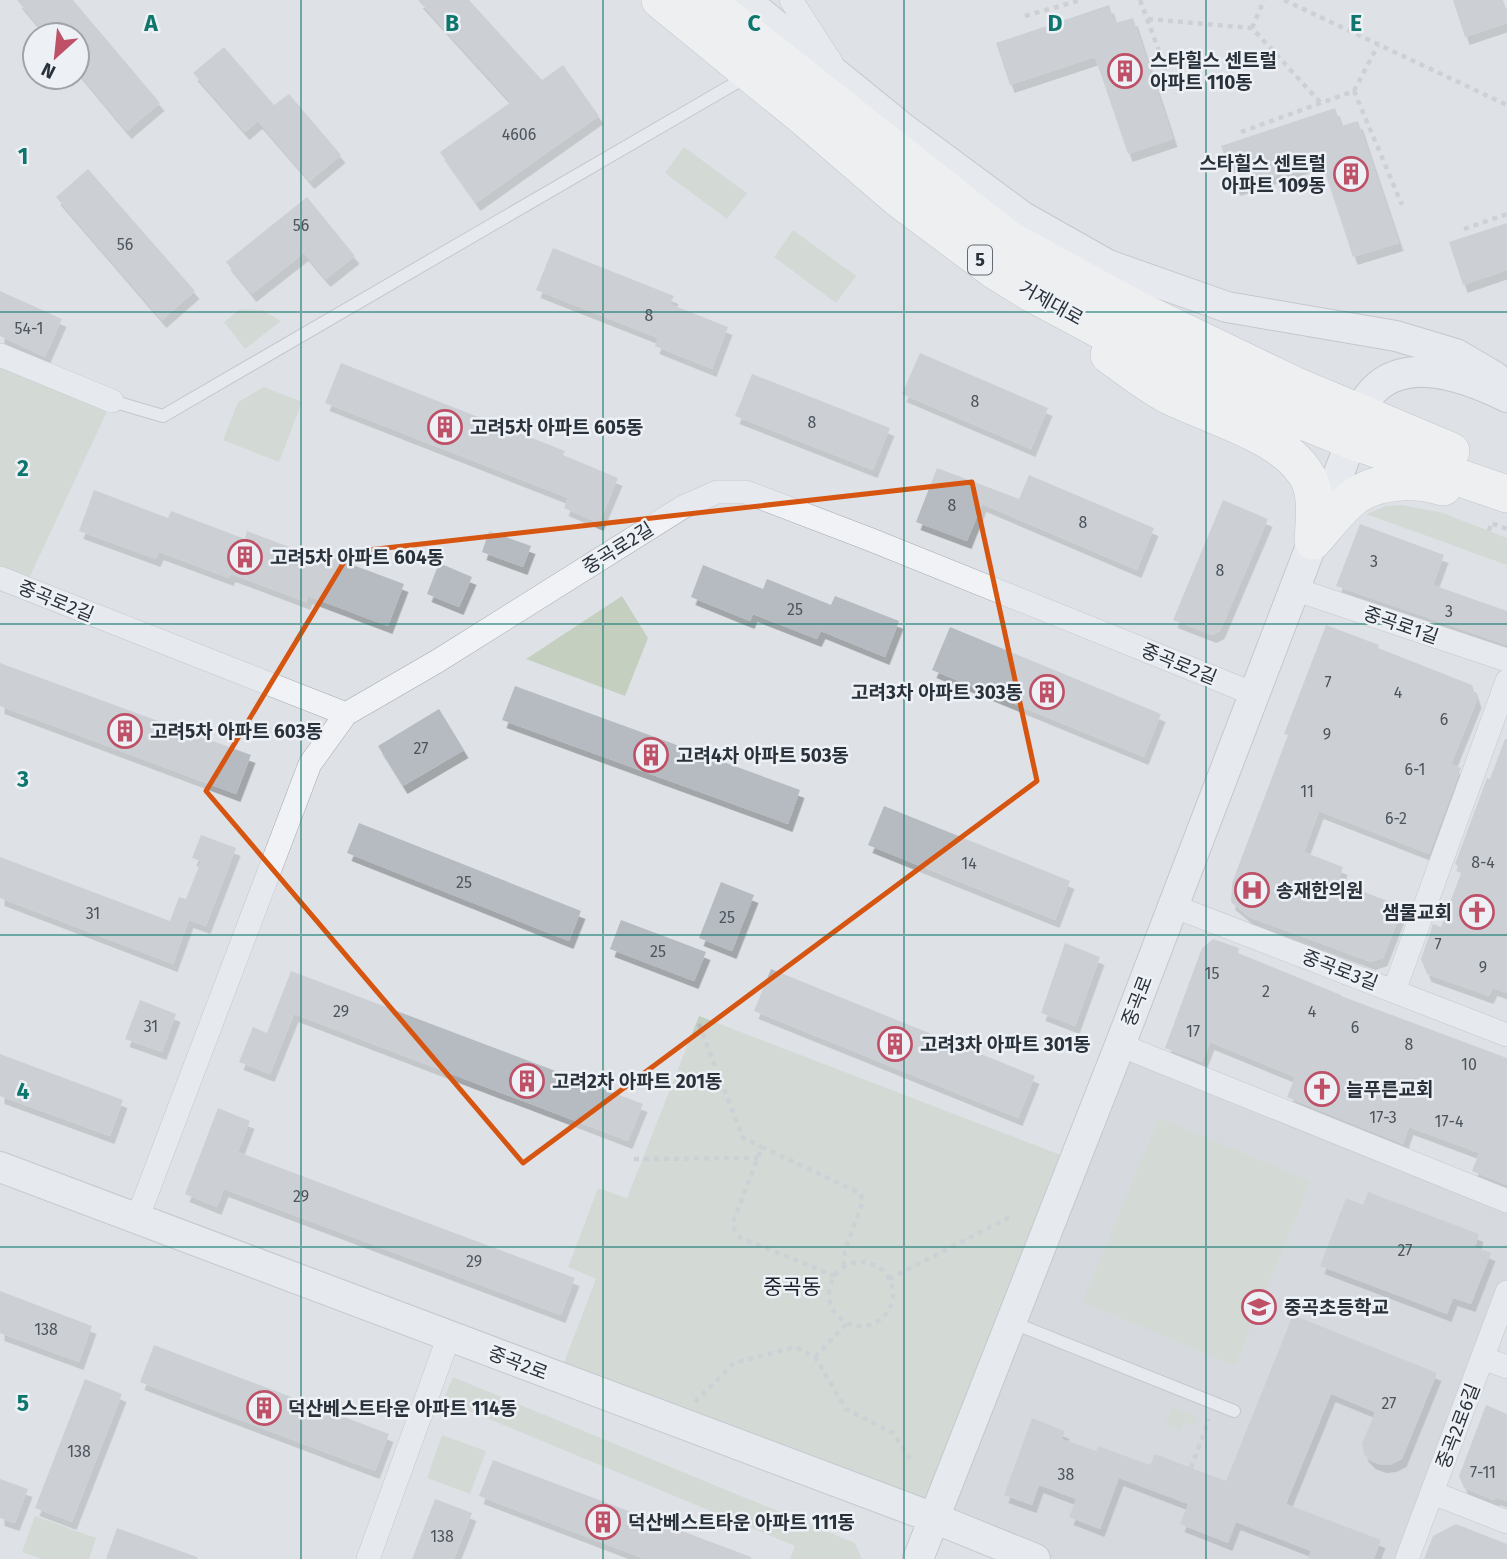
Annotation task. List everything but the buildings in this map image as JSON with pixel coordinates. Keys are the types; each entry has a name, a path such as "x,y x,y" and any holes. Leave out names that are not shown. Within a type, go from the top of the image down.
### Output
{"main road":[{"name":"거제대로","path":"660,0 899,199 994,270 1031,293 1121,341 1253,401 1355,427 1507,473"},
{"name":"거제대로","path":"705,0 1008,239 1175,328 1294,385 1355,427 1507,494"},
{"path":"1031,293 1067,326 1165,393 1230,422 1286,452 1310,482 1314,506 1313,541"},
{"path":"1313,541 1353,498 1367,490 1395,483 1425,481 1498,520"}],"street":[{"path":"745,0 900,126 1023,217 1108,265 1227,307 1396,336 1444,350 1456,354 1507,385"},
{"path":"791,0 840,76"},
{"path":"0,355 112,401"},
{"name":"중곡로","path":"918,1559 1120,1045 1355,427 1377,385 1388,378 1413,373 1438,373 1464,378 1507,397"},
{"name":"중곡로2길","path":"0,578 346,714 447,655 683,507 717,492 746,492 869,538 1254,694"},
{"name":"중곡로1길","path":"1294,589 1507,660"},
{"path":"1394,991 1507,681"},
{"path":"138,1219 310,764 346,714"},
{"name":"중곡로3길","path":"1173,906 1507,1035"},
{"path":"1120,1045 1507,1201"},
{"name":"중곡2로","path":"0,1167 934,1518 1035,1559"},
{"name":"중곡2로6길","path":"1407,1559 1507,1292"},
{"path":"368,1559 449,1336"},
{"path":"1483,1358 1507,1367"},
{"path":"1433,1493 1507,1522"}],"lane":[{"path":"112,401 163,416 751,74"},
{"path":"1011,1322 1234,1411"}],"path":[{"path":"1025,16 1080,0"},
{"path":"1140,0 1175,94"},
{"path":"1252,28 1264,0"},
{"path":"1284,0 1507,105"},
{"path":"1148,19 1252,28 1320,103"},
{"path":"1241,132 1354,90 1378,45"},
{"path":"1354,90 1402,205"},
{"path":"1464,229 1507,214"},
{"path":"1498,520 1491,523 1507,529"},
{"path":"699,1024 743,1138 860,1192 863,1201 845,1250 842,1268"},
{"path":"762,1147 733,1222 735,1231 741,1238 835,1276"},
{"path":"634,1159 758,1158"},
{"path":"889,1279 1010,1217"},
{"path":"864,1262 874,1265 889,1279 892,1298 884,1316 867,1325 847,1323 838,1317 832,1307 830,1286 842,1268 864,1262"},
{"path":"816,1357 847,1323"},
{"path":"694,1403 734,1363 796,1347 816,1357 846,1409 893,1433 911,1460"},
{"path":"1191,1468 1214,1404"}],"highlighted area":[{"path":"972,482 1037,781 523,1163 206,791 350,552"}],"shaded area":[{"name":"중곡초등학교","path":"1120,1045 1507,1201 1507,1292 1407,1559 1035,1559 934,1518"}],"green space":[{"path":"684,147 747,193 727,219 665,173"},
{"path":"793,230 856,276 836,303 774,257"},
{"path":"240,309 262,310 281,321 245,349 224,322"},
{"path":"0,355 112,401 24,589 0,578"},
{"path":"264,387 302,402 279,462 223,440 238,402"},
{"path":"1402,505 1443,513 1507,538 1507,565 1366,514 1386,506"},
{"path":"622,596 648,638 625,696 526,659"},
{"path":"699,1016 1074,1160 934,1518 558,1378 596,1279 568,1267 598,1188 627,1198"},
{"path":"1159,1118 1311,1181 1235,1366 1082,1302"},
{"path":"453,1377 855,1543 862,1559 790,1559 795,1546 443,1400"},
{"path":"1172,1406 1198,1417 1194,1426 1184,1422 1180,1431 1165,1425"},
{"path":"442,1435 486,1451 470,1494 427,1478"},
{"path":"35,1516 96,1538 89,1559 42,1559 22,1552"}],"place":[{"name":"스타힐스 센트럴 아파트 110동","path":"1125,71"},
{"name":"스타힐스 센트럴 아파트 109동","path":"1351,174"},
{"name":"고려5차 아파트 605동","path":"445,427"},
{"name":"고려5차 아파트 604동","path":"245,557"},
{"name":"고려3차 아파트 303동","path":"1047,692"},
{"name":"고려5차 아파트 603동","path":"125,731"},
{"name":"고려4차 아파트 503동","path":"651,755"},
{"name":"송재한의원","path":"1252,890"},
{"name":"샘물교회","path":"1477,912"},
{"name":"고려3차 아파트 301동","path":"895,1044"},
{"name":"고려2차 아파트 201동","path":"527,1081"},
{"name":"늘푸른교회","path":"1322,1089"},
{"name":"중곡초등학교","path":"1259,1307"},
{"name":"덕산베스트타운 아파트 114동","path":"264,1408"},
{"name":"덕산베스트타운 아파트 111동","path":"603,1522"}],"district":[{"name":"중곡동","path":"792,1287"}]}
